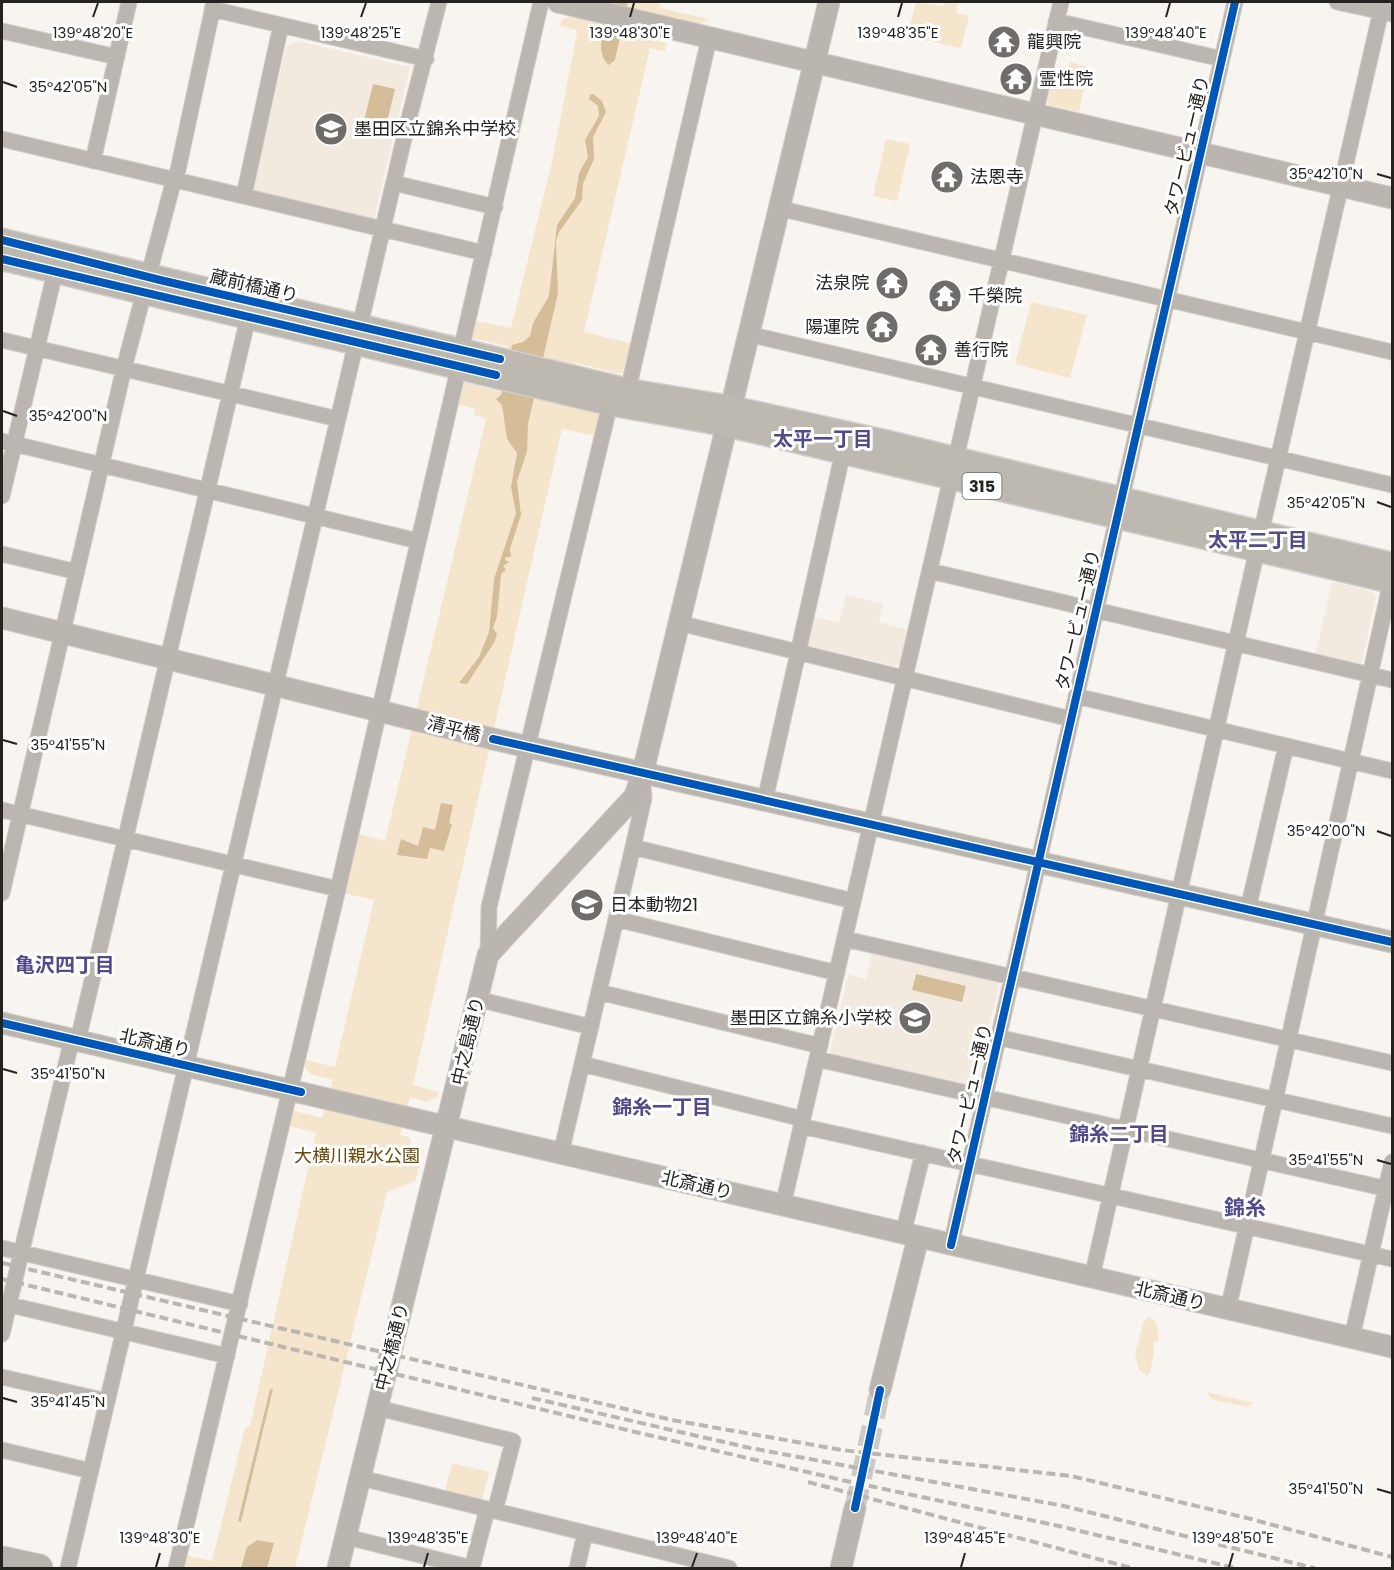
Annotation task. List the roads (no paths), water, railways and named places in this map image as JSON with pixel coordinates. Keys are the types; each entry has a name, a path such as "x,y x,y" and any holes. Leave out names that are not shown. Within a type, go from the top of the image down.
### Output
{"highway":[{"path":"2,1560 39,1569"}],"main road":[{"name":"蔵前橋通り","path":"2,240 248,318 358,335"},
{"name":"蔵前橋通り","path":"2,259 55,272 146,286 574,386"},
{"name":"315","path":"574,386 628,390 1392,576"},
{"name":"315","path":"574,386 610,404 728,416 843,452 953,468"}],"street":[{"path":"93,161 129,2"},
{"path":"68,1569 383,228 439,2"},
{"path":"176,1569 227,1356 295,1091 338,889 541,2"},
{"path":"558,2 1392,198"},
{"path":"488,956 634,796 643,772 829,2"},
{"path":"783,1205 1061,2"},
{"name":"タワービュー通り","path":"951,1245 1235,2"},
{"path":"1092,1277 1307,332 1386,9 1337,2"},
{"path":"2,893 124,368 175,180 213,5 281,25 426,60"},
{"path":"1056,21 1222,59"},
{"path":"244,195 281,25"},
{"path":"2,31 117,57"},
{"path":"628,390 709,39"},
{"path":"2,139 484,253"},
{"path":"394,183 495,207"},
{"path":"778,208 1392,352"},
{"path":"2,496 8,443 37,348 55,272"},
{"path":"2,1334 5,1304 21,1253 126,839 248,318"},
{"path":"748,334 1392,485"},
{"path":"2,340 338,419"},
{"path":"488,956 489,907 610,404"},
{"path":"8,443 418,541"},
{"path":"765,800 843,452"},
{"path":"2,554 76,572"},
{"path":"930,571 1392,680"},
{"path":"1227,1310 1392,576"},
{"name":"清平橋","path":"2,618 493,739 1392,942"},
{"path":"679,622 1071,719"},
{"path":"1076,696 1392,771"},
{"path":"1248,909 1286,746"},
{"path":"561,1153 644,798 643,772"},
{"path":"2,810 338,889"},
{"path":"633,847 853,901"},
{"path":"616,919 837,973"},
{"path":"845,939 1392,1063"},
{"name":"中之島通り","path":"447,1126 488,956"},
{"path":"599,992 984,1097 1390,1189"},
{"path":"477,999 591,1027"},
{"name":"北斎通り","path":"2,1023 1392,1347"},
{"path":"997,1037 1392,1126"},
{"path":"582,1064 923,1154 1392,1259"},
{"name":"中之橋通り","path":"338,1569 447,1126"},
{"path":"880,1390 910,1236 923,1154"},
{"path":"1352,1337 1390,1189 1392,1162"},
{"path":"2,1248 240,1304"},
{"path":"5,1304 227,1356"},
{"path":"2,1377 107,1401"},
{"path":"346,1537 472,1569 513,1441 378,1408"},
{"path":"2,1450 91,1471"},
{"path":"361,1478 585,1533 692,1564 729,1569"},
{"path":"841,1569 855,1508"},
{"path":"577,1569 585,1533"}],"tunnel":[{"path":"855,1508 880,1390"}],"railway":[{"path":"2,1263 672,1420 842,1450 1071,1476 1251,1519 1392,1557"},
{"path":"2,1279 631,1431 846,1481 1059,1526 1235,1568"},
{"path":"532,1398 750,1448 1064,1506 1314,1568"},
{"path":"808,1482 1132,1568"}],"place":[{"name":"龍興院","path":"1004,42"},
{"name":"霊性院","path":"1016,79"},
{"name":"墨田区立錦糸中学校","path":"331,129"},
{"name":"法恩寺","path":"947,177"},
{"name":"法泉院","path":"892,283"},
{"name":"千榮院","path":"945,296"},
{"name":"陽運院","path":"882,327"},
{"name":"善行院","path":"931,350"},
{"name":"日本動物21","path":"587,905"},
{"name":"墨田区立錦糸小学校","path":"915,1018"}],"district":[{"name":"太平一丁目","path":"823,439"},
{"name":"太平二丁目","path":"1258,540"},
{"name":"亀沢四丁目","path":"65,965"},
{"name":"錦糸一丁目","path":"662,1107"},
{"name":"錦糸二丁目","path":"1119,1134"},
{"name":"錦糸","path":"1245,1208"}],"park label":[{"name":"大横川親水公園","path":"357,1156"}]}
